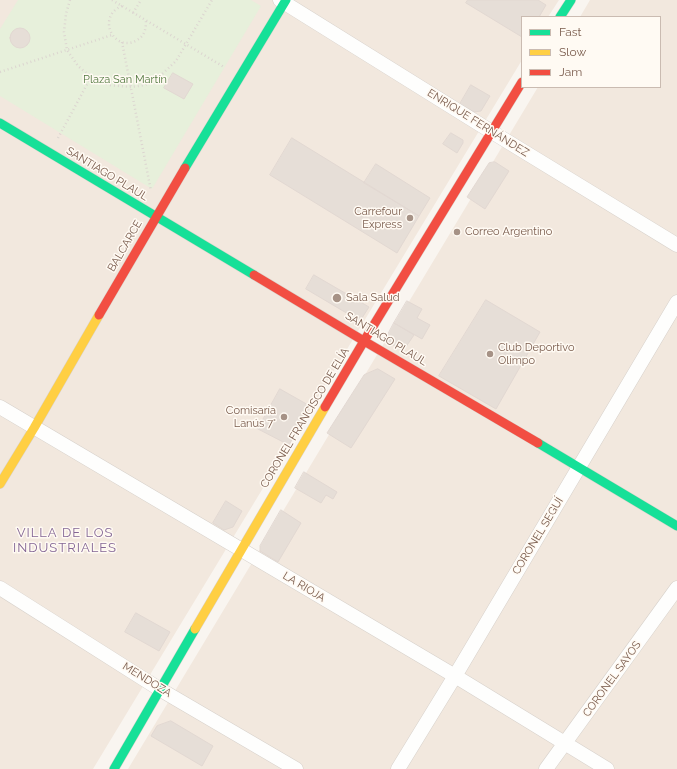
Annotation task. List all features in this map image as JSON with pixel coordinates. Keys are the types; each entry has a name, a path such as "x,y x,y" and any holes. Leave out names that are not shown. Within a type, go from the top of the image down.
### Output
{"street":[{"path":"561,16 571,0"},
{"name":"BALCARCE","path":"0,484 283,1"},
{"name":"ENRIQUE FERNÁNDEZ","path":"283,1 492,132 677,245"},
{"name":"CORONEL FRANCISCO DE ELÍA","path":"114,769 364,341 521,84"},
{"name":"SANTIAGO PLAUL","path":"0,123 677,526"},
{"name":"CORONEL SEGUÍ","path":"398,769 677,302"},
{"name":"LA RIOJA","path":"0,407 454,676 607,769"},
{"name":"MENDOZA","path":"0,588 160,690 296,769"},
{"name":"CORONEL SAYOS","path":"546,769 677,588"}],"path":[{"path":"70,0 66,14 64,32 66,50 78,66 91,77 109,85 131,87 145,85 161,75 176,61 212,0"},
{"path":"112,0 239,76"},
{"path":"133,13 141,0"},
{"path":"122,6 113,12 108,24 109,30 116,40 128,43 134,42 144,34 146,21"},
{"path":"0,72 112,35"},
{"path":"122,42 156,217"},
{"path":"50,153 91,77"}],"shaded area":[{"path":"0,0 559,0 549,16 521,16 521,62 93,769 0,769"},
{"path":"590,0 677,0 677,769 128,769 537,88 661,88 661,16 581,16"}],"green space":[{"name":"Plaza San Martín","path":"18,0 251,0 261,6 152,189 0,96 0,29"}],"building":[{"path":"468,0 538,0 546,5 540,16 521,16 521,36 466,3"},
{"path":"20,28 27,31 30,38 27,45 20,48 13,45 10,38 13,31"},
{"path":"173,73 193,84 184,99 164,88"},
{"path":"471,85 490,96 481,111 474,112 460,104"},
{"path":"451,133 463,140 463,143 457,153 443,144"},
{"path":"292,138 419,216 397,253 270,175"},
{"path":"495,162 509,171 485,209 467,197 489,163"},
{"path":"376,164 430,198 419,216 364,183"},
{"name":"Sala Salud","path":"314,275 369,307 360,321 306,289"},
{"name":"Club Deportivo Olimpo","path":"486,300 540,332 496,409 439,376"},
{"path":"407,301 422,309 417,318 430,325 422,339 394,323"},
{"path":"394,323 414,335 403,351 387,341 386,338"},
{"path":"378,369 395,379 351,448 327,433 364,375"},
{"name":"Comisaría Lanús 7°","path":"280,389 310,406 289,445 258,429"},
{"path":"304,472 337,492 333,499 326,495 321,503 295,488"},
{"path":"226,501 242,511 233,527 224,530 213,523"},
{"path":"281,510 301,523 278,562 260,551 260,546"},
{"path":"136,613 170,632 159,651 125,632"},
{"path":"171,721 213,746 202,766 151,736 157,726"}],"traffic: fast":[{"path":"185,168 286,0"},
{"path":"561,16 571,0"},
{"path":"0,123 254,275"},
{"path":"538,443 677,526"},
{"path":"114,769 195,629"}],"traffic: slow":[{"path":"0,484 99,315"},
{"path":"195,629 325,407"}],"traffic: jam":[{"path":"325,407 521,84"},
{"path":"99,315 185,168"},
{"path":"254,275 538,443"}],"place":[{"name":"Carrefour Express","path":"410,218"},
{"name":"Correo Argentino","path":"457,232"},
{"name":"Sala Salud","path":"337,298"},
{"name":"Club Deportivo Olimpo","path":"490,354"},
{"name":"Comisaría Lanús 7°","path":"284,417"}],"district":[{"name":"VILLA DE LOS INDUSTRIALES","path":"65,540"}]}
